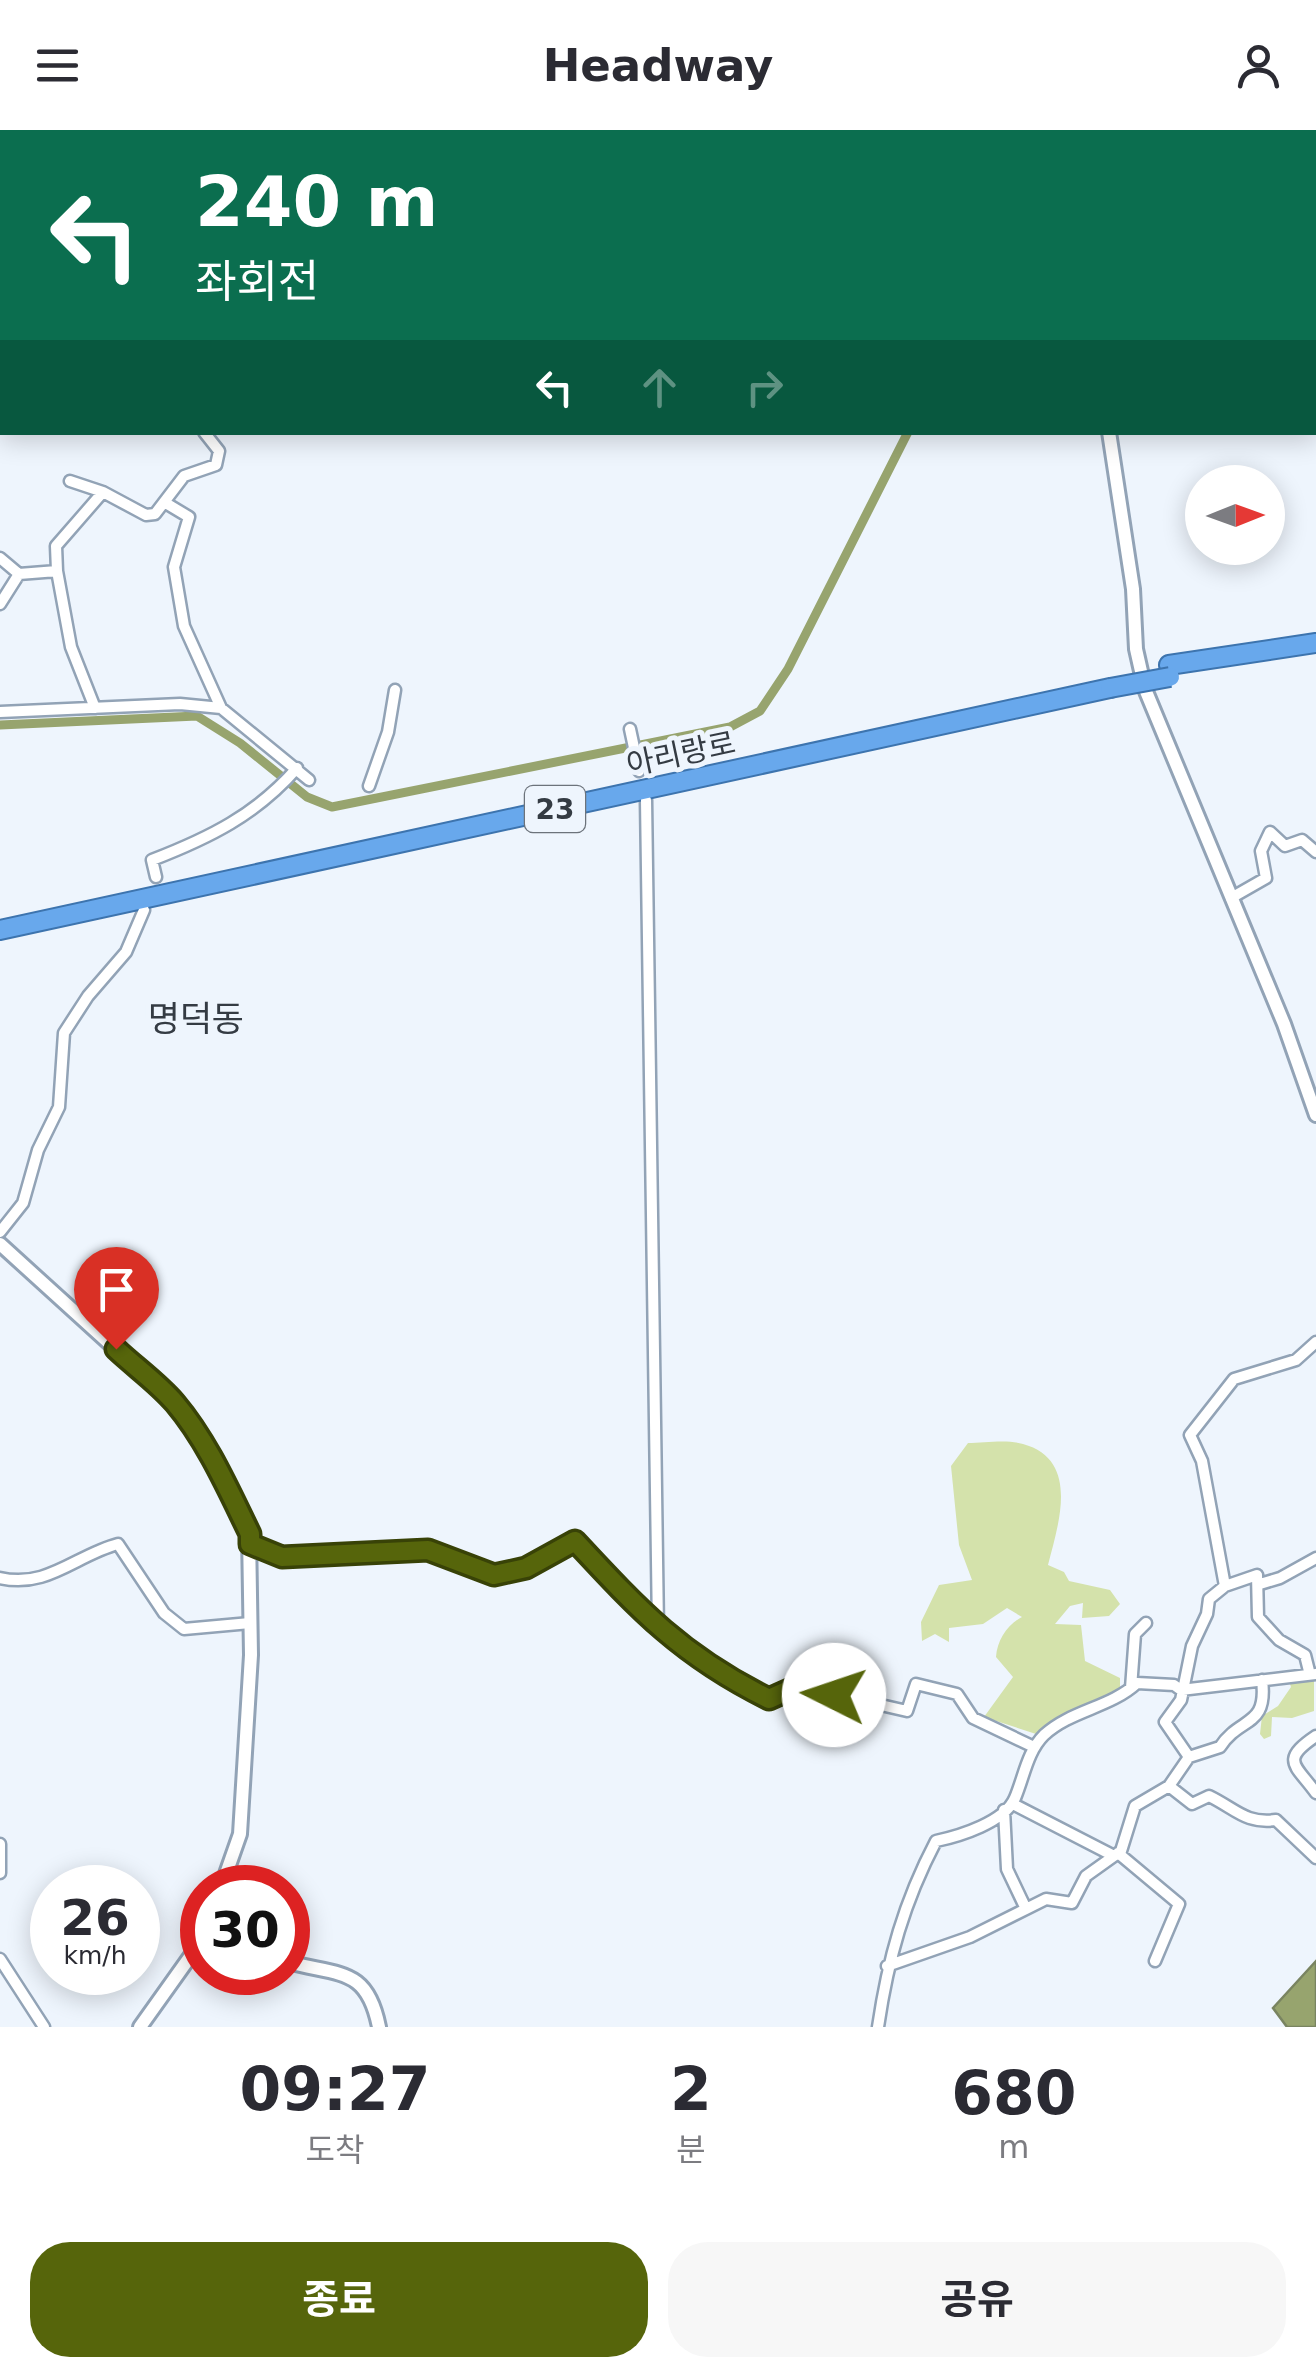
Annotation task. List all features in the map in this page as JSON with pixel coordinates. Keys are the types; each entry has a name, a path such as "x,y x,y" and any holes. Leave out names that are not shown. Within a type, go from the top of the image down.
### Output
{"highway":[{"name":"아리랑로","path":"0,918 1110,682 1316,643"},
{"name":"아리랑로","path":"1169,671 1316,655"},
{"name":"아리랑로","path":"0,930 1110,682"}],"street":[{"path":"70,481 103,492 146,515 155,514 184,476 216,465 218,451 206,435"},
{"path":"1109,435 1133,588 1136,649 1146,689 1315,1109"},
{"path":"95,708 71,647 56,571 56,546 103,492"},
{"path":"164,502 189,517 174,567 184,626 220,708 309,780"},
{"path":"0,558 19,574 56,571"},
{"path":"0,604 19,574"},
{"path":"369,786 388,732 395,690"},
{"path":"0,712 180,704 220,708"},
{"path":"630,732 639,771"},
{"path":"156,876 152,860 204,840 250,814 295,771"},
{"path":"646,800 658,1630"},
{"path":"1231,898 1266,878 1261,851 1270,832 1286,846 1302,840 1316,852"},
{"path":"0,1232 23,1203 38,1150 59,1107 64,1033 88,996 126,952 144,910"},
{"path":"0,1244 174,1402 216,1464 250,1534 240,1834 229,1865"},
{"path":"1224,1586 1202,1461 1190,1435 1234,1379 1296,1360 1316,1342"},
{"path":"250,1544 282,1557 428,1550 494,1575 526,1568 575,1541 658,1630 714,1672 769,1699 798,1686 907,1711 916,1684 957,1694 973,1718 1034,1747"},
{"path":"0,1578 20,1583 52,1576 97,1550 118,1544 164,1613 184,1629 250,1622"},
{"path":"1260,1584 1316,1558"},
{"path":"1026,1909 1008,1869 1008,1807 1034,1747 1070,1718 1118,1700 1138,1683 1174,1685 1181,1690 1312,1672 1305,1655 1278,1640 1258,1616 1257,1575 1224,1586 1209,1599 1181,1690 1181,1700 1165,1722 1189,1757"},
{"path":"1131,1688 1136,1634 1146,1623"},
{"path":"887,1966 970,1937 1046,1899 1072,1903 1086,1876 1116,1854 1135,1806 1169,1786 1189,1757 1220,1747 1227,1737 1257,1716 1265,1702 1262,1680"},
{"path":"1316,1736 1298,1747 1294,1759 1296,1772 1316,1792"},
{"path":"1169,1786 1192,1804 1208,1796 1231,1807 1239,1818 1254,1823 1276,1820 1316,1858"},
{"path":"1008,1807 1116,1854 1179,1904 1155,1961"},
{"path":"878,2027 887,1966 900,1917 936,1841 964,1835 1008,1807"},
{"path":"0,1844 0,1873"},
{"path":"0,1959 44,2027"},
{"path":"310,1968 362,1982 373,1996 380,2027"},
{"path":"140,2027 180,1971"}],"shaded area":[{"path":"968,1443 1023,1444 1041,1452 1053,1464 1061,1496 1048,1565 1064,1572 1069,1581 1110,1590 1120,1604 1109,1616 1082,1618 1083,1603 1070,1606 1055,1624 1081,1625 1085,1661 1120,1678 1120,1691 1036,1734 984,1717 1013,1677 996,1657 1004,1633 1022,1617 1007,1608 983,1624 949,1628 949,1642 935,1634 922,1641 921,1622 939,1585 972,1580 959,1545 951,1466"},
{"path":"1308,1674 1314,1680 1314,1711 1292,1718 1272,1717 1271,1736 1264,1739 1260,1734 1262,1716 1278,1706 1291,1687 1289,1681"},
{"path":"1316,1961 1316,2027 1287,2027 1273,2008"}],"waterway":[{"path":"0,725 197,716 240,743 307,797 332,807 730,727 760,711 788,669 906,435"}],"district":[{"name":"명덕동","path":"196,1019"}],"route":[{"path":"116,1349 174,1402 196,1433 216,1464 250,1534 250,1544 282,1557 428,1550 494,1575 526,1568 575,1541 658,1630 714,1672 769,1699 798,1686 834,1695"}]}
